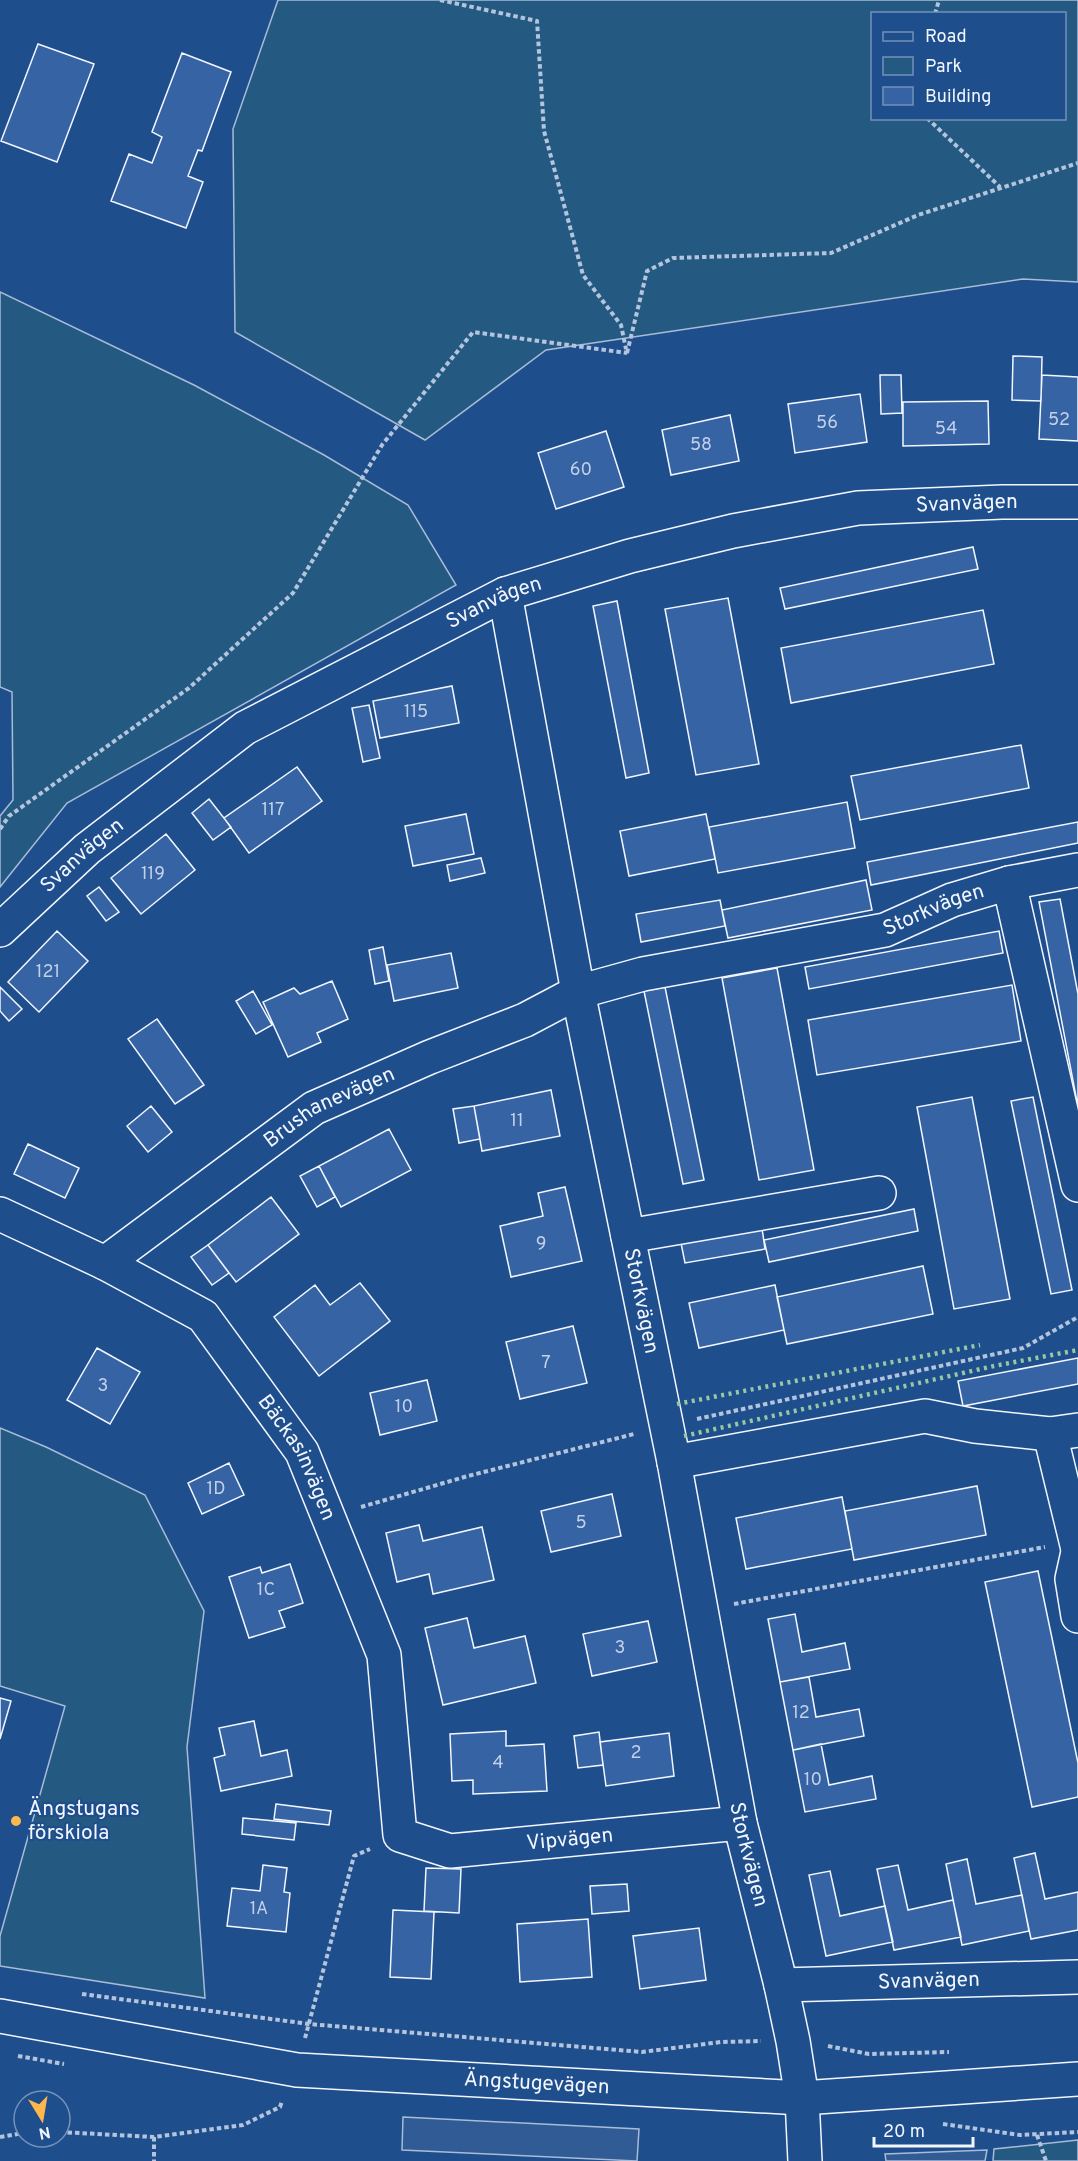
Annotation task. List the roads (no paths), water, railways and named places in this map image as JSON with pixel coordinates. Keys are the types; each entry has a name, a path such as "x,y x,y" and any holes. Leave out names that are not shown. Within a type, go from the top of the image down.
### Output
{"street":[{"name":"Svanvägen","path":"0,930 87,849 245,728 505,594 630,556 710,536 858,508 1002,502 1078,502"},
{"name":"Storkvägen","path":"505,594 578,992 674,1462 740,1823 793,2041 802,2098 805,2161"},
{"name":"Storkvägen","path":"578,992 643,975 885,930 952,900 1009,883 1078,870"},
{"path":"1009,883 1078,1185"},
{"name":"Brushanevägen","path":"105,1263 314,1108 430,1057 525,1020 578,992"},
{"path":"628,1236 879,1193"},
{"name":"Bäckasinvägen","path":"0,1214 105,1263 204,1316 302,1452 384,1655 400,1835"},
{"path":"674,1462 925,1416 975,1426 1064,1432 1077,1555 1072,1579 1078,1616"},
{"name":"Vipvägen","path":"400,1835 450,1851 740,1823"},
{"name":"Svanvägen","path":"781,1985 1078,1977"},
{"name":"Ängstugevägen","path":"0,2016 297,2070 802,2098 1078,2079"}],"place":[{"name":"Ängstugans förskiola","path":"16,1821"}]}
